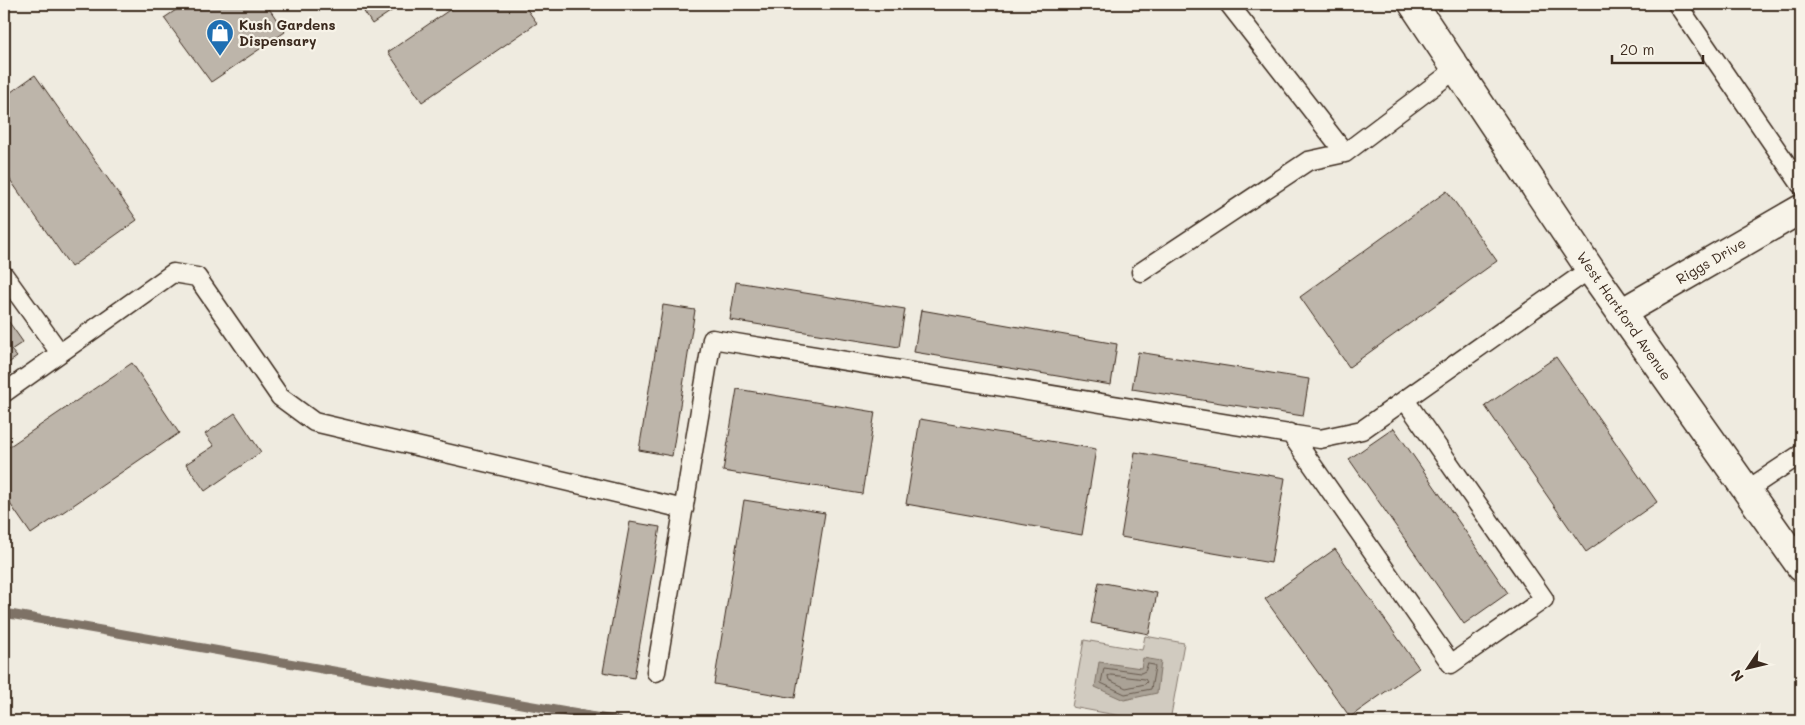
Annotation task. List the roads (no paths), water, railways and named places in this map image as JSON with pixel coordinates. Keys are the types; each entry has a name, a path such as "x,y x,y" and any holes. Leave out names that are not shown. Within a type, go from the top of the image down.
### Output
{"main road":[{"name":"West Hartford Avenue","path":"1403,4 1453,66"},
{"name":"West Hartford Avenue","path":"1413,4 1590,269 1801,567"},
{"name":"Riggs Drive","path":"1621,313 1801,209"}],"lane":[{"path":"1229,4 1345,152"},
{"path":"1677,4 1801,185"},
{"path":"1141,272 1308,160 1345,152 1453,66"},
{"path":"656,672 712,339 1320,438 1362,430 1590,269"},
{"path":"4,393 173,273 197,277 280,397 314,422 684,509"},
{"path":"4,275 60,354"},
{"path":"1290,433 1451,664 1544,599 1405,400"},
{"path":"1747,490 1801,454"}],"water":[{"path":"1143,658 1161,661 1157,693 1124,700 1095,687 1099,662 1141,668"}],"waterway":[{"path":"4,613 618,721"}],"place":[{"name":"Kush Gardens Dispensary","path":"220,57"}]}
